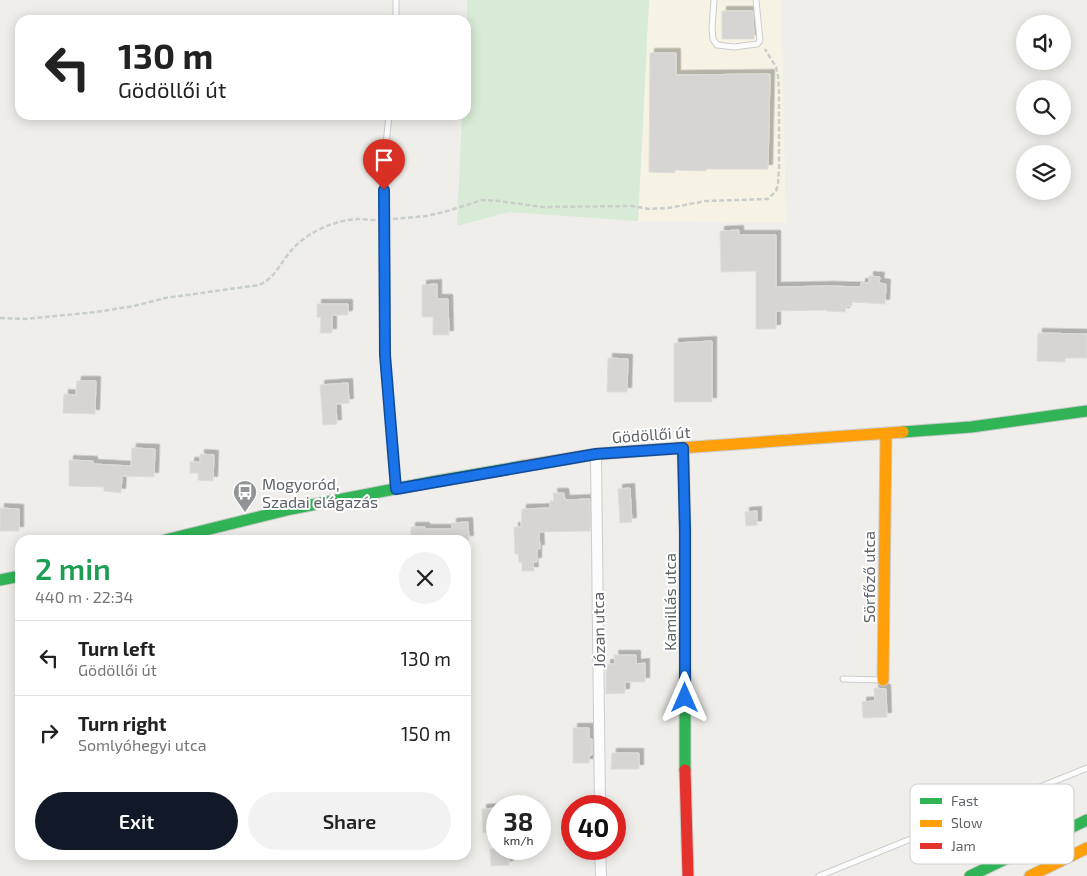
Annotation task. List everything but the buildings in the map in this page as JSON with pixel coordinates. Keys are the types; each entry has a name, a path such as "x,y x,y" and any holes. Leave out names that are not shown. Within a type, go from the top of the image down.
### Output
{"main road":[{"name":"Gödöllői út","path":"185,535 291,509 596,454 971,427 1087,411"},
{"name":"Sörfőző utca","path":"884,680 886,433"},
{"name":"Kamillás utca","path":"683,448 685,772 688,876"},
{"path":"0,580 15,577"},
{"path":"1074,826 1087,820"},
{"path":"1074,854 1087,848"},
{"path":"970,876 995,864"},
{"path":"1030,876 1054,864"}],"street":[{"name":"Józan utca","path":"596,454 600,795"},
{"path":"600,860 601,876"}],"lane":[{"path":"396,0 396,15"},
{"path":"714,0 713,39 717,45 734,47 757,44 760,40 756,0"},
{"path":"388,120 383,174 385,355 396,489"},
{"name":"Sörfőző utca","path":"843,679 884,680"},
{"path":"1047,784 1087,768"},
{"path":"820,876 910,840"}],"path":[{"path":"0,318 26,319 96,312 134,306 165,298 259,285 273,275 291,250 302,240 322,228 343,221 358,219 385,220 426,216 482,200 542,207 632,206 649,209 668,208 706,201 768,199 776,191 778,184 780,118 778,76 773,61 758,42"}],"shaded area":[{"path":"649,0 781,0 786,223 638,221"}],"green space":[{"path":"467,0 649,0 638,221 509,212 457,226 462,120 471,120 471,15 467,15"}],"traffic: fast":[{"path":"903,432 971,427 1087,411"},
{"path":"683,448 685,770"},
{"path":"185,535 291,509 523,466"},
{"path":"0,580 15,577"},
{"path":"1074,826 1087,820"},
{"path":"970,876 995,864"}],"traffic: slow":[{"path":"523,466 596,454 903,432"},
{"path":"883,680 886,433"},
{"path":"1074,854 1087,848"},
{"path":"1030,876 1054,864"}],"traffic: jam":[{"path":"685,770 688,876"}],"place":[{"name":"Mogyoród, Szadai elágazás","path":"245,513"}],"route":[{"path":"384,190 385,355 396,489 596,454 683,448 685,698"}]}
